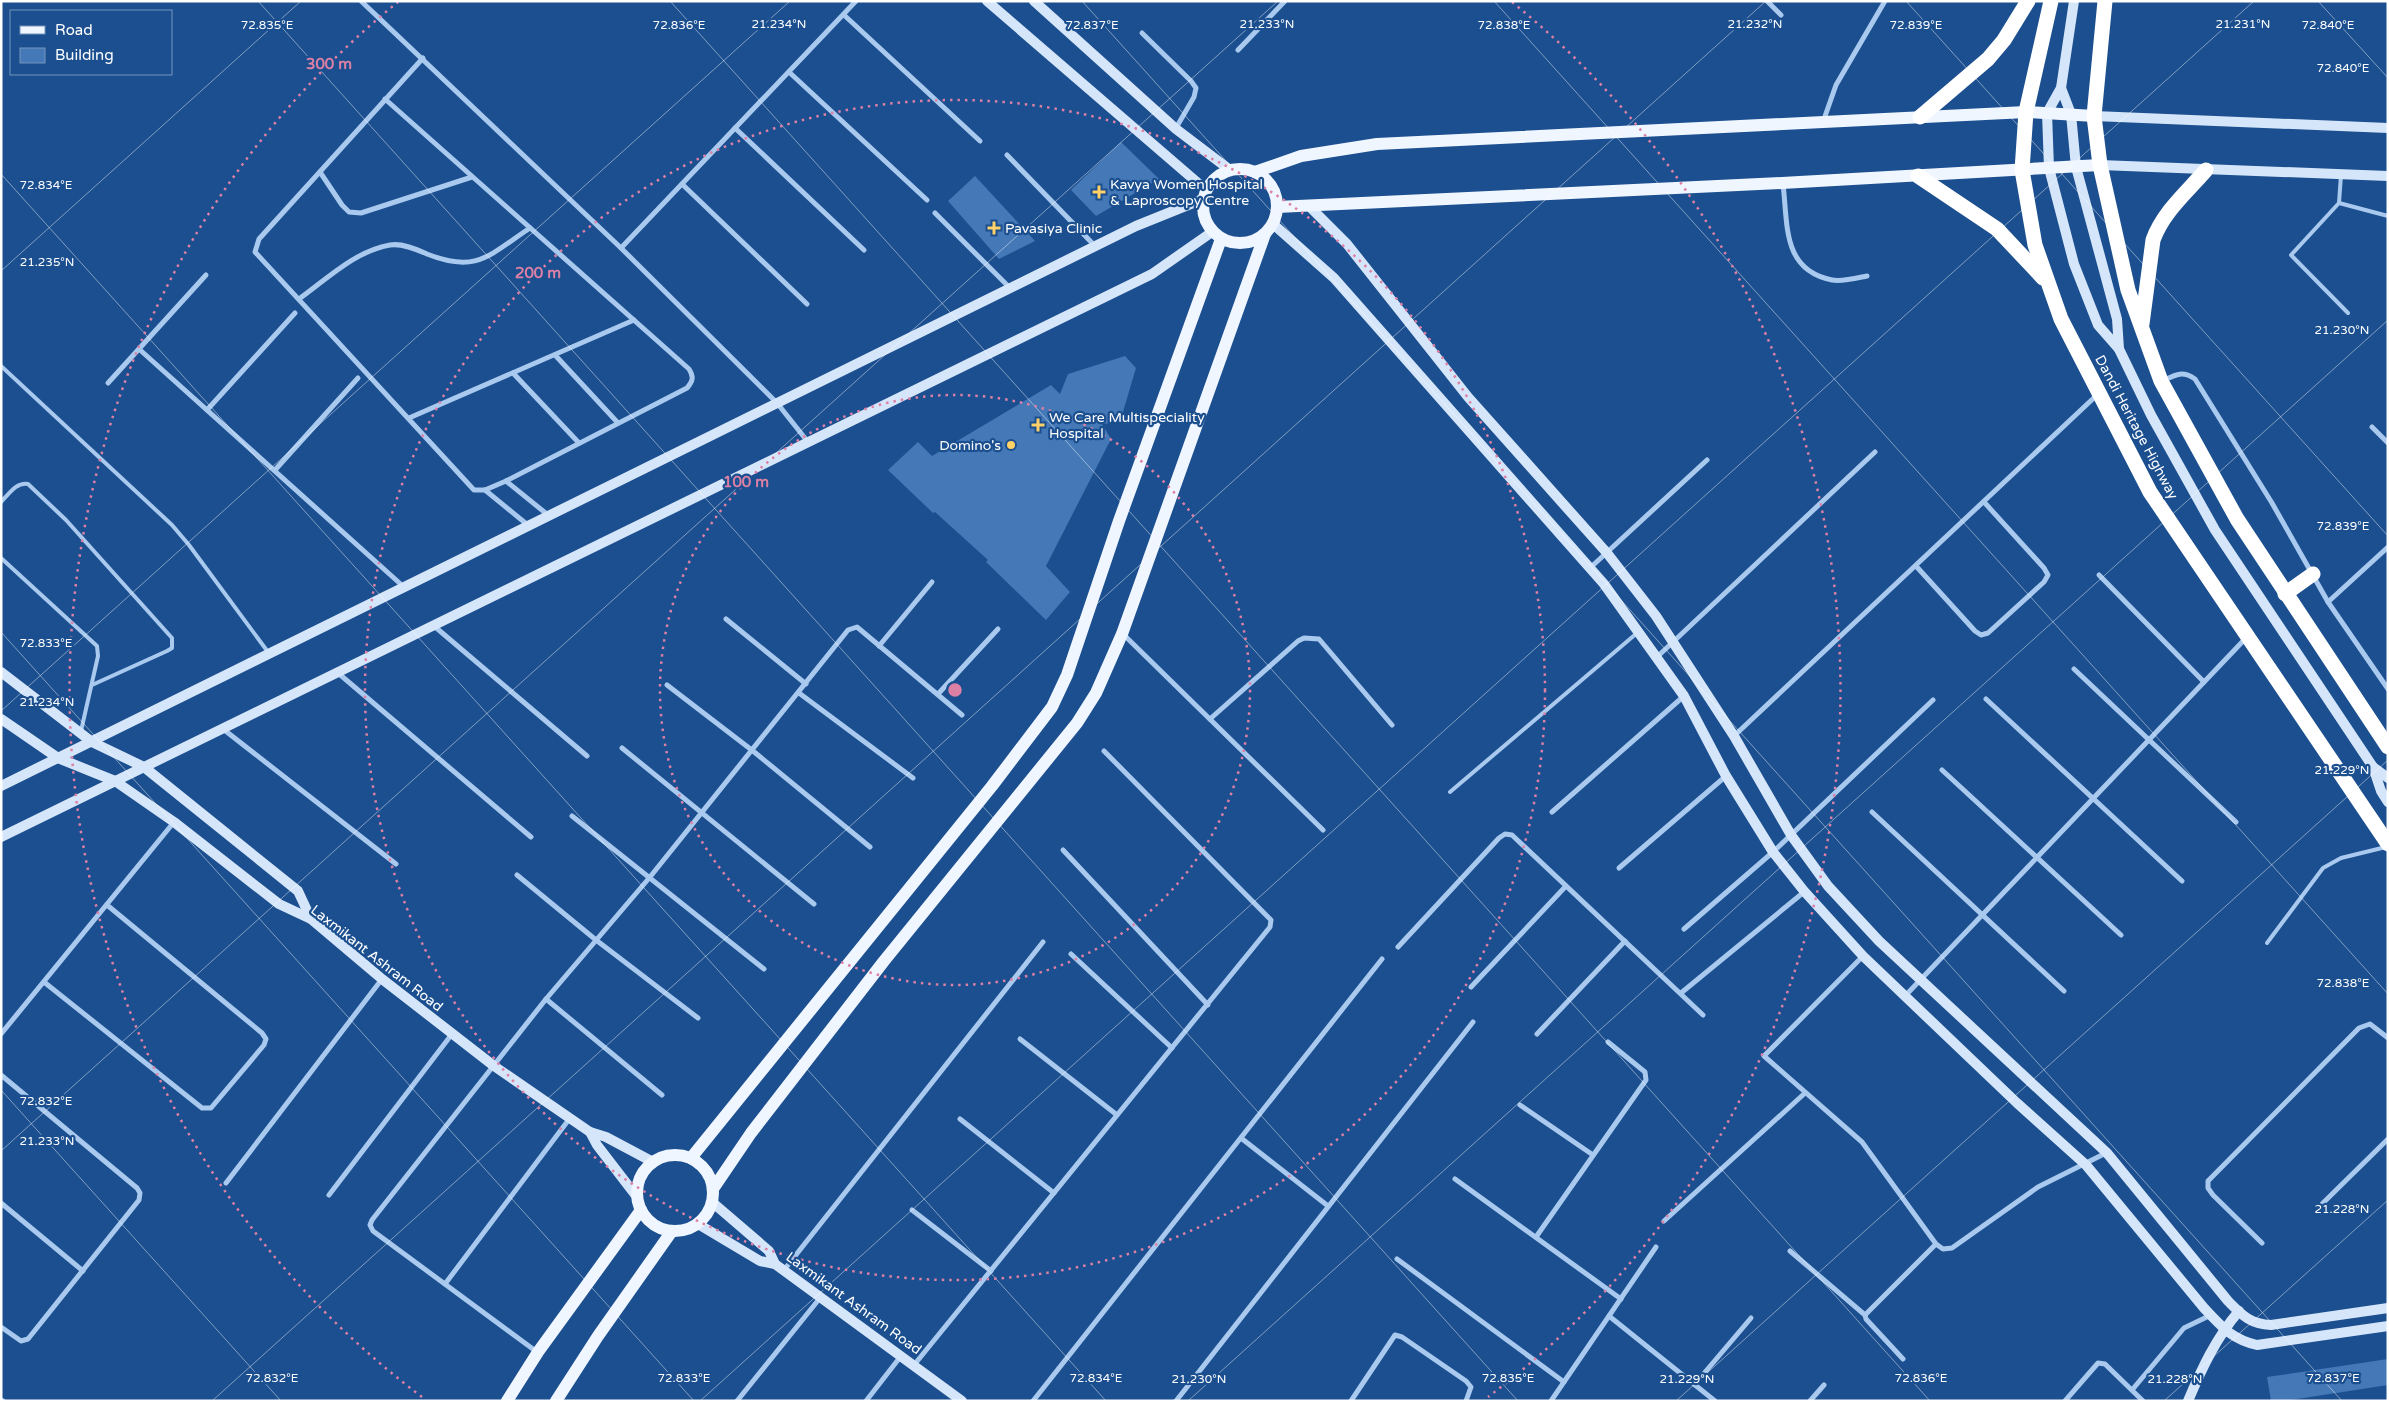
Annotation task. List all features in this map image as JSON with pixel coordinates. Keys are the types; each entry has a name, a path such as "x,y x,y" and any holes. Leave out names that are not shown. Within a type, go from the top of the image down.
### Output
{"highway":[{"path":"1920,117 1992,55 2004,40 2028,1"},
{"name":"Dandi Heritage Highway","path":"2051,1 2026,112 2022,170 2035,245 2061,319 2150,492 2388,845"},
{"path":"2105,1 2094,116 2100,165 2128,290 2161,381 2237,519 2388,747"},
{"path":"2141,327 2153,240 2157,229 2167,214 2206,170"},
{"path":"1918,176 1997,229 2049,284"},
{"path":"2285,594 2313,574"}],"main road":[{"path":"1255,172 1301,156 1377,144 2026,112 2094,116"},
{"path":"1277,207 1782,183 2100,165"},
{"path":"714,1189 710,1176 702,1165 691,1158 672,1155 653,1162 644,1171 638,1183 639,1203 648,1220 660,1228 672,1231 686,1230 698,1224 707,1214 712,1202 714,1189 751,1133 884,961 1077,723 1096,692 1122,634 1277,207 1276,196 1271,186 1255,172 1242,169 1230,170 1220,174 1205,194 1204,216 1217,235 1232,243 1244,243 1255,240 1269,229"},
{"path":"691,1158 992,786 1052,707 1067,675 1217,235"},
{"path":"507,1401 639,1203"},
{"path":"556,1401 598,1336 672,1231"}],"street":[{"path":"361,1 621,248 777,403 808,442"},
{"path":"621,248 856,1"},
{"path":"1,786 1095,246 1205,194 987,1"},
{"path":"1034,1 1176,129 1230,170"},
{"path":"1238,50 1285,1"},
{"path":"1767,1 1781,15"},
{"path":"1823,122 1836,85 1885,1"},
{"path":"2074,1 2061,88 2047,113 2049,168 2074,264 2098,325 2119,349 2151,415 2215,530 2373,767 2381,791 2388,802"},
{"path":"844,15 980,141"},
{"path":"1142,34 1196,88 1194,97 1176,129"},
{"path":"385,100 689,369 692,381 687,388 506,481 485,490 474,490 255,252 255,245 320,172 385,100 423,58"},
{"path":"789,72 927,200"},
{"path":"2061,88 2071,114 2076,167 2117,319 2119,349"},
{"path":"2094,116 2388,128"},
{"path":"735,128 864,250"},
{"path":"1007,154 1095,246"},
{"path":"2100,165 2388,176"},
{"path":"320,172 342,205 350,212 361,213 472,177"},
{"path":"1782,183 1791,247 1795,259 1809,271 1834,281 1867,276"},
{"path":"682,184 807,304"},
{"path":"1309,206 1347,244 1468,398 1606,553 1674,642 1734,736 1791,835 1828,886 1879,941 2107,1153 2239,1312 2246,1319 2257,1324 2271,1325 2388,1308"},
{"path":"935,214 1010,288"},
{"path":"299,299 346,264 367,252 391,245 403,246 442,260 470,264 481,260 530,228"},
{"path":"1269,229 1321,264 1590,568 1639,631 1684,696 1726,776 1773,852 1804,891 1864,956 1905,996 2017,1103 2086,1165 2224,1329 2238,1340 2256,1346 2388,1326"},
{"path":"1,837 1152,274 1217,235"},
{"path":"108,384 206,275"},
{"path":"207,410 295,314"},
{"path":"409,418 634,320"},
{"path":"139,349 405,588"},
{"path":"555,355 618,423"},
{"path":"513,373 579,443"},
{"path":"2161,381 2178,373 2187,374 2195,379 2328,602 2388,688"},
{"path":"275,470 358,378"},
{"path":"1734,736 2099,394"},
{"path":"2372,427 2388,443"},
{"path":"1657,657 1875,452"},
{"path":"1590,568 1707,460"},
{"path":"506,481 549,516"},
{"path":"485,490 529,526"},
{"path":"1916,566 1975,631 1981,635 1988,634 2044,582 2048,576 2044,568 1984,502"},
{"path":"2328,602 2388,547"},
{"path":"2099,575 2204,682"},
{"path":"879,646 932,582"},
{"path":"726,619 806,684"},
{"path":"433,625 587,756"},
{"path":"538,1352 373,1231 370,1225 546,999 650,878 852,627 857,628 962,715"},
{"path":"938,694 998,629"},
{"path":"1122,634 1323,830"},
{"path":"1210,719 1298,641 1312,637 1319,639 1392,725"},
{"path":"1905,996 2248,637"},
{"path":"2074,668 2236,822"},
{"path":"1,672 92,742 144,767 298,891 311,919"},
{"path":"337,672 531,837"},
{"path":"667,685 753,751 870,847"},
{"path":"799,693 913,778"},
{"path":"1552,812 1684,696"},
{"path":"1986,699 2182,882"},
{"path":"1684,929 1773,852 1932,700"},
{"name":"Laxmikant Ashram Road","path":"1,719 58,758 115,781 174,822 279,904 311,919 382,979 452,1034 494,1066 590,1132 597,1145 639,1203"},
{"path":"223,728 396,864"},
{"path":"622,748 814,904"},
{"path":"914,1365 1270,927 1271,920 1104,751"},
{"path":"2373,767 2388,778"},
{"path":"1942,770 2121,935"},
{"path":"1619,868 1726,776"},
{"path":"1872,812 2064,992"},
{"path":"572,816 764,969"},
{"path":"1,1034 174,822"},
{"path":"1398,947 1499,838 1505,834 1512,835 1703,1015"},
{"path":"1063,850 1208,1004"},
{"path":"517,875 596,940 698,1018"},
{"path":"1471,987 1566,886"},
{"path":"1681,993 1804,891"},
{"path":"44,982 202,1108 211,1108 264,1045 266,1039 262,1033 107,904"},
{"path":"698,1224 760,1261 780,1267 1043,942"},
{"path":"1537,1034 1625,942"},
{"path":"1071,954 1172,1048"},
{"path":"1864,956 1764,1056 1869,1149 1936,1244 1943,1249 1952,1248 2038,1187 2107,1153"},
{"path":"1033,1401 1382,959"},
{"path":"226,1183 382,979"},
{"path":"546,999 662,1095"},
{"path":"1176,1401 1473,1022"},
{"path":"2262,1243 2213,1195 2208,1188 2208,1181 2359,1028 2370,1024 2388,1038"},
{"path":"329,1195 452,1034"},
{"path":"1020,1039 1117,1115"},
{"path":"1536,1237 1647,1076 1608,1042"},
{"path":"1,1075 137,1188 140,1193 139,1200 28,1339 20,1341 1,1327"},
{"path":"1664,1221 1805,1093"},
{"path":"1520,1105 1593,1155"},
{"path":"445,1284 570,1118"},
{"path":"960,1119 1054,1193"},
{"path":"590,1132 606,1137 653,1162"},
{"path":"1240,1138 1328,1206"},
{"path":"2322,1204 2388,1139"},
{"path":"1455,1179 1621,1299"},
{"name":"Laxmikant Ashram Road","path":"712,1202 768,1250 780,1267 962,1401"},
{"path":"1,1203 83,1271"},
{"path":"912,1210 991,1270"},
{"path":"1865,1315 1936,1244"},
{"path":"1551,1401 1656,1247"},
{"path":"1790,1251 1865,1315 1866,1319 1903,1359"},
{"path":"1397,1259 1564,1382"},
{"path":"737,1401 820,1298"},
{"path":"2188,1401 2206,1361 2224,1329 2239,1312"},
{"path":"2132,1390 2184,1328 2211,1315"},
{"path":"1610,1316 1715,1401"},
{"path":"1695,1384 1751,1318"},
{"path":"1351,1401 1396,1335 1402,1337 1466,1381 1471,1387 1466,1401"},
{"path":"866,1401 901,1356"},
{"path":"2065,1401 2098,1363 2105,1364 2143,1401"},
{"path":"1810,1401 1824,1385"}],"lane":[{"path":"2342,174 2338,203 2291,255 2348,313"},
{"path":"2338,203 2388,216"},
{"path":"1,366 172,525 270,654"},
{"path":"1,502 17,486 22,483 28,484 66,520 172,638 172,648 167,651 92,685"},
{"path":"1,558 97,646 98,656 81,734"},
{"path":"1450,792 1639,631"},
{"path":"2267,942 2328,865 2341,858 2388,845"}],"building":[{"path":"1121,142 1159,179 1096,216 1071,190"},
{"path":"975,176 1035,241 999,259 948,201"},
{"path":"1125,356 1136,368 1120,422 1102,424 1111,439 1046,566 1070,592 1046,620 986,562 988,560 935,512 933,513 888,470 918,442 932,456 1051,385 1060,394 1068,374"},
{"path":"2388,1359 2388,1385 2284,1401 2271,1401 2267,1377"}],"place":[{"name":"Kavya Women Hospital & Laproscopy Centre","path":"1099,192"},
{"name":"Pavasiya Clinic","path":"994,228"},
{"name":"We Care Multispeciality Hospital","path":"1038,425"},
{"name":"Domino's","path":"1011,445"}]}
